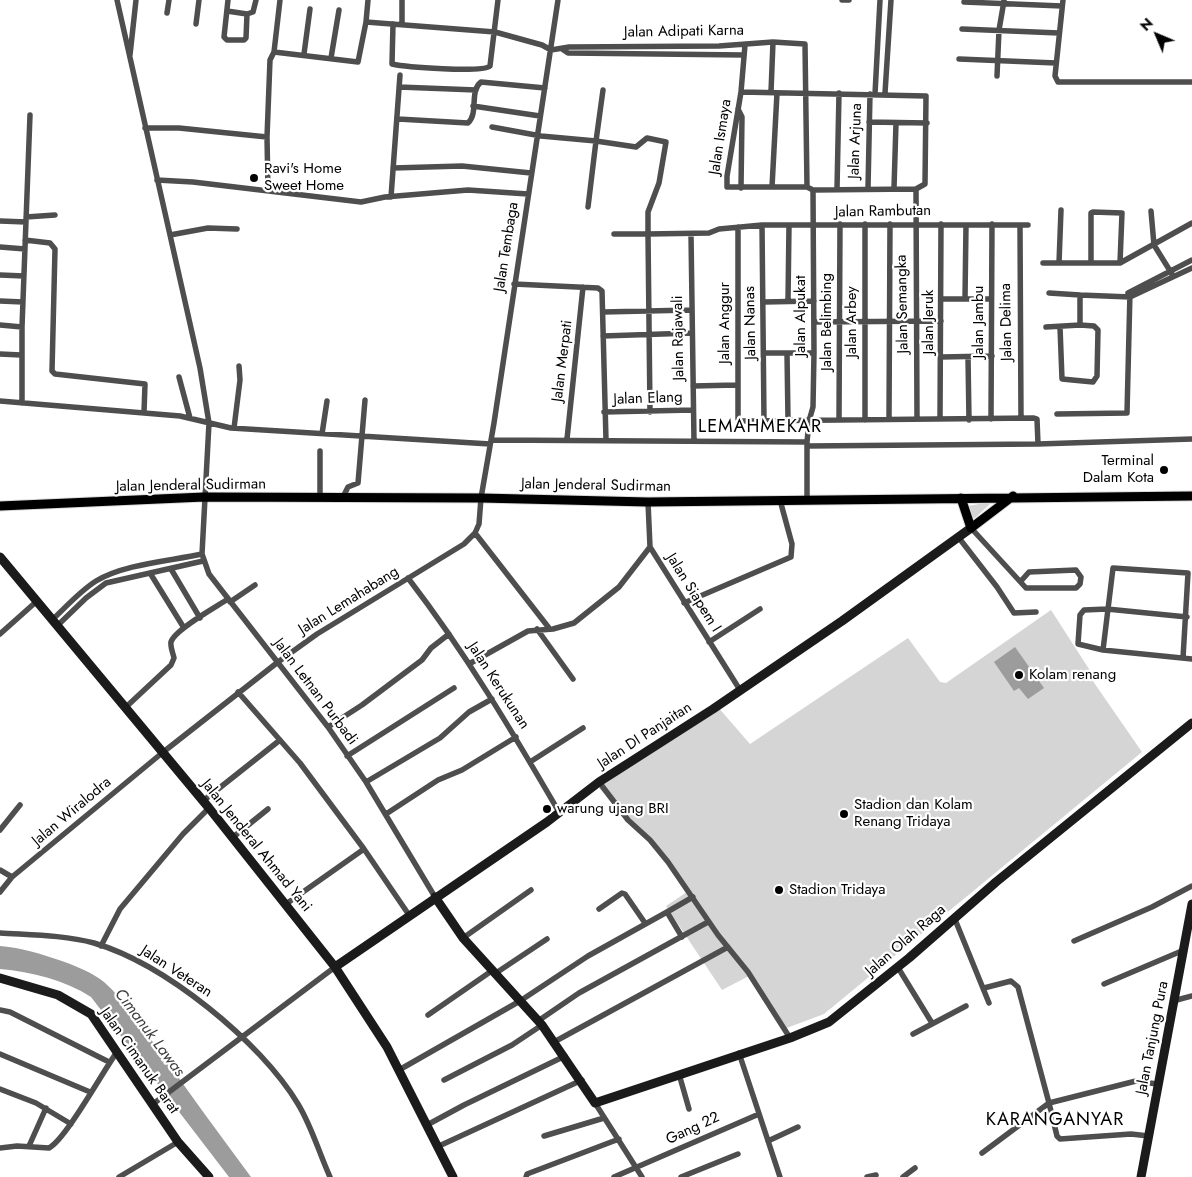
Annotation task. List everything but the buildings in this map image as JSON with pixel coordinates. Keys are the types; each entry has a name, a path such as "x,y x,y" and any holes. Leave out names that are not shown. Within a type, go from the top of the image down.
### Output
{"main road":[{"name":"Jalan Jenderal Sudirman","path":"0,506 204,498 481,498 648,502 901,500 1013,496 1192,496"},
{"path":"961,498 971,528 1013,496"}],"street":[{"path":"117,0 200,368 206,422 203,558"},
{"path":"129,60 136,0"},
{"path":"167,13 169,0"},
{"path":"196,24 199,0"},
{"path":"228,0 224,37 227,40 245,40 247,14"},
{"path":"227,11 247,14 253,12 256,0"},
{"path":"268,191 270,60 274,52 280,0"},
{"path":"274,52 304,54 359,62 368,0"},
{"path":"402,0 402,24"},
{"path":"394,24 390,63 406,66 487,68 490,66 498,0"},
{"name":"Jalan Tembaga","path":"481,498 531,173 539,136 540,116 545,88 557,50 558,0"},
{"path":"842,0 849,0"},
{"name":"Jalan Arjuna","path":"868,188 869,122 880,0"},
{"path":"741,92 806,94 885,93 891,0"},
{"path":"964,2 1062,3 1056,63 1056,80 1062,84 1192,82"},
{"path":"997,76 999,30 1003,2"},
{"path":"304,54 310,9"},
{"path":"331,58 339,10"},
{"path":"366,22 495,32 557,50"},
{"path":"962,29 1059,33"},
{"path":"772,187 773,42"},
{"name":"Jalan Adipati Karna","path":"557,50 568,46 719,46 773,42 807,46"},
{"path":"648,45 648,54"},
{"name":"Jalan Ismaya","path":"741,188 726,186 741,92 745,45"},
{"path":"719,46 719,54"},
{"name":"Jalan Alpukat","path":"807,46 806,94 810,188 814,225 813,407 809,421 807,444 807,500"},
{"name":"Jalan Adipati Karna","path":"557,50 568,53 744,55"},
{"path":"959,59 1056,63"},
{"path":"391,197 400,75"},
{"path":"398,119 466,124 471,120 476,90 481,82 545,88"},
{"path":"399,87 476,90"},
{"path":"588,207 603,90"},
{"path":"837,189 839,93"},
{"name":"Jalan Semangka","path":"885,93 927,97 926,179 919,188 915,224 917,419"},
{"path":"473,106 540,116"},
{"path":"738,109 742,117 741,188 919,188"},
{"path":"22,403 21,355 30,115"},
{"path":"869,122 927,123"},
{"path":"894,188 896,123"},
{"path":"492,127 539,136 596,141 632,147 640,145 648,138 666,142 658,183 648,212 650,412"},
{"path":"145,128 179,128 268,137"},
{"path":"393,168 462,166 531,173"},
{"path":"158,180 194,182 361,202 391,197 468,190 528,194"},
{"path":"1060,210 1060,263"},
{"path":"1151,211 1154,244 1172,275"},
{"path":"1091,263 1091,213 1093,212 1122,214 1120,263"},
{"path":"0,221 55,215"},
{"path":"1043,263 1120,263 1192,223"},
{"name":"Jalan Belimbing","path":"839,420 840,224"},
{"name":"Jalan Arbey","path":"864,224 865,420"},
{"path":"889,419 890,224"},
{"name":"Jalan Jeruk","path":"940,419 941,224"},
{"path":"965,299 966,224"},
{"name":"Jalan Jambu","path":"991,419 992,224"},
{"name":"Jalan Rambutan","path":"614,234 691,234 762,225 1028,225"},
{"name":"Jalan Nanas","path":"762,225 764,421"},
{"path":"788,301 789,225"},
{"name":"Jalan Delima","path":"1020,225 1021,418"},
{"name":"Jalan Anggur","path":"738,227 738,419 741,421 764,421"},
{"path":"170,235 208,228 237,229"},
{"name":"Jalan Rajawali","path":"691,234 694,441"},
{"path":"25,240 50,243 55,249 52,371 55,374 145,384 144,412"},
{"path":"0,247 25,249"},
{"path":"1172,275 1192,260"},
{"path":"1049,293 1128,295 1192,268"},
{"path":"0,275 24,276"},
{"path":"514,284 598,288 602,291 606,440"},
{"name":"Jalan Merpati","path":"567,438 583,287"},
{"path":"1080,295 1080,326"},
{"path":"1057,414 1127,413 1128,295"},
{"path":"941,299 991,299"},
{"path":"0,301 23,302"},
{"path":"764,302 814,301"},
{"path":"603,312 691,310"},
{"path":"814,322 941,321"},
{"path":"0,325 22,327"},
{"path":"1046,326 1060,326 1080,326 1094,326 1098,330 1097,376 1093,382 1062,379 1060,326"},
{"path":"603,336 692,333"},
{"path":"764,353 814,353"},
{"path":"787,353 788,420"},
{"path":"0,354 21,355"},
{"path":"941,357 992,356"},
{"path":"968,357 969,420"},
{"path":"234,428 240,380 239,366"},
{"path":"179,378 190,418"},
{"path":"693,386 737,385"},
{"path":"343,498 348,487 358,483 360,436 365,400"},
{"path":"0,401 144,412 190,418 234,428 491,442 567,438 807,444 1038,444 1192,439"},
{"path":"322,434 327,401"},
{"name":"Jalan Elang","path":"604,412 693,410"},
{"path":"764,421 1037,419 1038,444"},
{"path":"320,451 320,498"},
{"path":"481,498 479,524 476,533 548,628"},
{"path":"684,603 791,557 790,536 780,500"},
{"name":"Jalan Siapem I","path":"648,502 650,547 740,690"},
{"path":"971,528 1026,588 1076,588 1080,584 1081,577 1076,570 1029,572 1021,581"},
{"name":"Jalan DI Panjaitan","path":"335,968 599,782 740,690 971,528"},
{"name":"Jalan Lemahabang","path":"162,753 238,692 317,634 464,544 476,533"},
{"path":"959,538 997,587 1014,613 1036,612"},
{"path":"470,664 522,634 537,629 570,624 594,609 619,587 650,547"},
{"name":"Jalan Jenderal Ahmad Yani","path":"0,558 126,707 286,904 335,968 370,1019 399,1070 453,1177"},
{"path":"55,623 100,586 113,580 171,569 203,558"},
{"path":"55,623 92,584 106,576 128,569 203,558"},
{"name":"Jalan Letnan Purbadi","path":"203,558 209,574 328,727 366,782 435,897"},
{"path":"1103,650 1113,568 1188,573 1187,617 1182,658"},
{"path":"171,569 200,618"},
{"path":"150,573 184,628"},
{"name":"Jalan Kerukunan","path":"408,578 470,664 516,737 559,812"},
{"path":"126,707 171,665 174,658 171,642 184,628 255,586"},
{"path":"0,634 37,601"},
{"path":"709,642 760,609"},
{"path":"1187,617 1107,609 1084,610 1080,615 1078,644 1103,650 1192,659"},
{"path":"537,629 573,679"},
{"path":"328,727 362,705 422,660 431,648 449,634"},
{"path":"347,756 454,688"},
{"path":"238,692 300,763 364,849 408,915"},
{"path":"366,782 440,738 469,712 492,699"},
{"name":"Jalan Olah Raga","path":"595,1103 739,1053 790,1038 830,1022 954,917 1192,723"},
{"path":"530,762 583,728"},
{"path":"386,814 438,780 455,774 516,737"},
{"path":"101,946 120,909 206,805 280,740"},
{"name":"Jalan Wiralodra","path":"0,892 12,878 162,753"},
{"path":"599,782 628,820 657,849 693,897 708,922 748,972 790,1038"},
{"path":"0,830 20,805"},
{"path":"232,838 268,809"},
{"path":"286,904 364,849"},
{"path":"0,870 12,878"},
{"path":"1074,941 1152,907 1192,886"},
{"path":"463,938 531,890"},
{"path":"599,909 623,893 645,924"},
{"path":"435,897 463,938 540,1023 565,1056 642,1177"},
{"path":"399,1070 520,1001 588,956 693,897"},
{"name":"Jalan Tanjung Pura","path":"1141,1177 1192,904"},
{"path":"667,912 682,937"},
{"path":"954,917 984,988 988,1003"},
{"path":"444,1080 512,1045 579,993 708,922"},
{"name":"Jalan Veteran","path":"0,933 73,939 101,946 128,956 155,970 242,1036 276,1071 296,1099 308,1122 330,1177"},
{"path":"428,1015 547,939"},
{"path":"554,1042 728,947"},
{"path":"1104,984 1184,950"},
{"path":"897,966 932,1023"},
{"path":"153,1104 335,968"},
{"name":"Jalan Cimanuk Barat","path":"0,978 42,989 87,1011 108,1035 117,1052 178,1142 205,1176"},
{"path":"984,988 1011,981 1018,986 1057,1136 1060,1139 1131,1134 1149,1136"},
{"path":"1173,1001 1192,996"},
{"path":"913,1034 966,1006"},
{"path":"0,1010 10,1012 109,1062"},
{"path":"0,1148 52,1147 71,1124 117,1052"},
{"path":"739,1053 780,1177"},
{"path":"0,1054 90,1092"},
{"path":"427,1125 464,1104 565,1056"},
{"path":"680,1074 690,1109"},
{"path":"438,1146 582,1080"},
{"path":"982,1153 1049,1103 1136,1082 1157,1084"},
{"path":"0,1089 46,1108 71,1124"},
{"path":"29,1146 46,1108"},
{"name":"Gang 22","path":"614,1177 759,1114"},
{"path":"544,1136 604,1118"},
{"path":"768,1141 798,1127"},
{"path":"526,1177 527,1174 619,1139"},
{"path":"118,1177 178,1142"},
{"path":"682,1177 738,1154"},
{"path":"903,1177 915,1168"},
{"path":"867,1177 876,1175"}],"shaded area":[{"path":"992,502 975,518 971,517 967,506"},
{"name":"Stadion dan Kolam Renang Tridaya","path":"1051,610 1089,669 1088,674 1142,752 824,1014 784,1029 749,976 722,990 666,906 687,892 656,848 632,827 599,788 717,706 750,744 908,638 940,682 946,683"},
{"name":"Kolam renang","path":"1015,647 1044,688 1028,699 1019,688 1014,691 994,662"},
{"path":"0,946 24,950 70,964 95,976 112,989 133,1014 251,1177 229,1177 91,997 59,981 24,972 0,969"}],"place":[{"name":"Ravi's Home Sweet Home","path":"254,178"},
{"name":"Terminal Dalam Kota","path":"1164,470"},
{"name":"Kolam renang","path":"1019,675"},
{"name":"warung ujang BRI","path":"547,809"},
{"name":"Stadion dan Kolam Renang Tridaya","path":"844,814"},
{"name":"Stadion Tridaya","path":"779,890"}],"district":[{"name":"LEMAHMEKAR","path":"760,428"},
{"name":"KARANGANYAR","path":"1055,1121"}],"water label":[{"name":"Cimanuk Lawas","path":"149,1033"}]}
